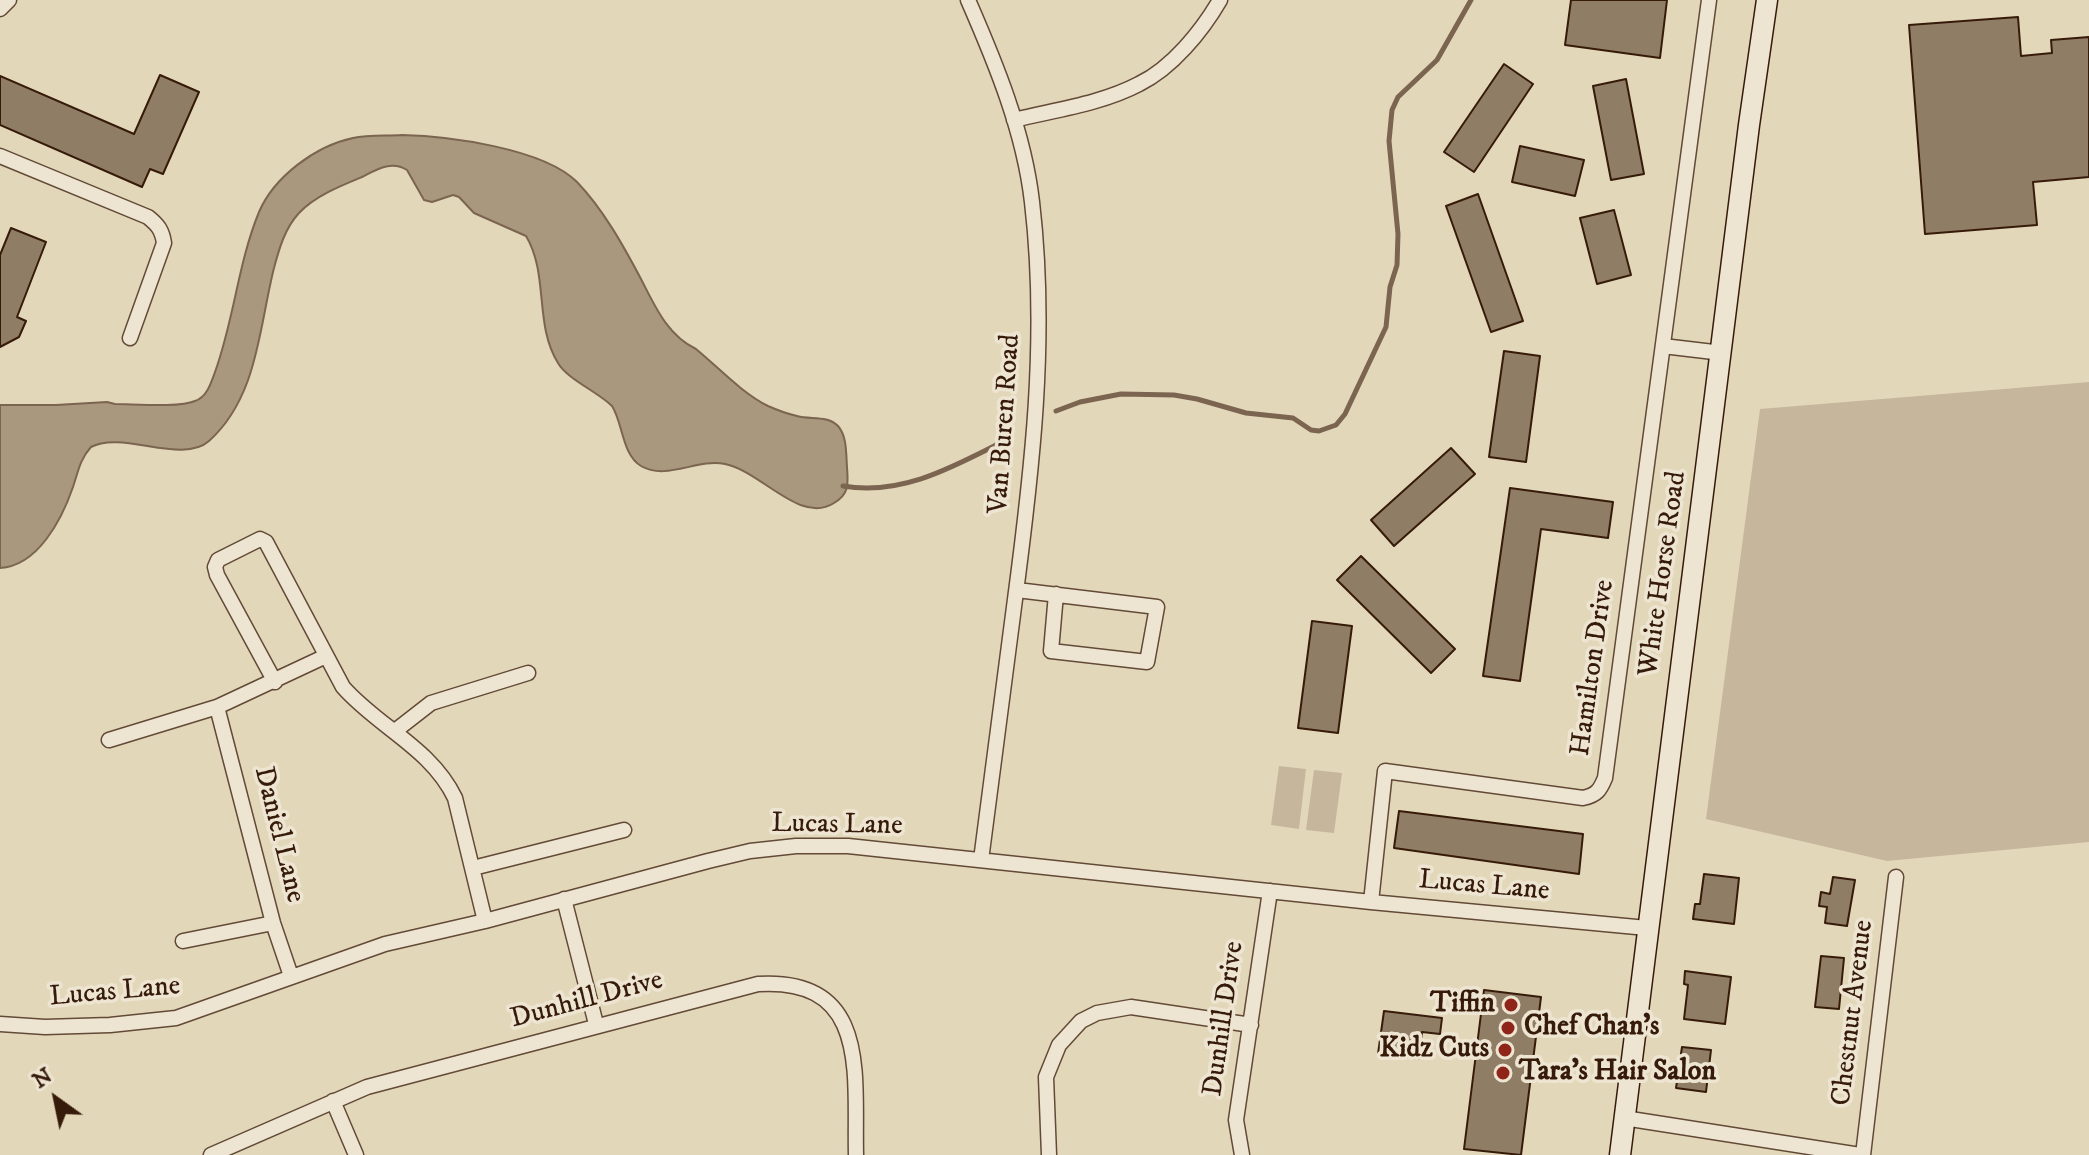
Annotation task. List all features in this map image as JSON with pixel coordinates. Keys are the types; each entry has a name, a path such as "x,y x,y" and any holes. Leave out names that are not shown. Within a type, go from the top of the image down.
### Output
{"main road":[{"name":"White Horse Road","path":"1620,1155 1767,0"}],"street":[{"path":"0,9 9,0"},
{"name":"Van Buren Road","path":"968,0 1006,91 1032,201 1040,335 1032,474 981,860"},
{"path":"1014,120 1109,96 1139,84 1162,69 1209,19 1220,0"},
{"name":"Hamilton Drive","path":"1371,902 1385,771 1583,798 1593,796 1600,790 1605,778 1709,0"},
{"path":"0,156 148,217 157,224 164,243 130,338"},
{"path":"1663,346 1722,353"},
{"path":"275,682 215,567 218,560 260,539 266,542 343,687 359,705 421,752 446,780 455,798 485,921"},
{"path":"1017,590 1056,594 1157,607 1147,662 1051,651 1056,594"},
{"path":"109,740 217,707 326,656"},
{"path":"395,731 431,703 528,673"},
{"name":"Daniel Lane","path":"217,707 273,923 291,976"},
{"path":"473,868 624,830"},
{"name":"Lucas Lane","path":"0,1024 110,1025 163,1020 207,1009 385,944 485,921 708,861 750,851 796,846 848,846 1647,928"},
{"name":"Chestnut Avenue","path":"1862,1155 1896,877"},
{"name":"Dunhill Drive","path":"1242,1155 1236,1120 1270,891"},
{"path":"564,899 596,1024"},
{"path":"183,941 273,923"},
{"name":"Dunhill Drive","path":"211,1155 367,1087 596,1024 758,984 794,984 812,992 836,1011 848,1032 854,1068 856,1155"},
{"path":"1049,1155 1046,1077 1059,1045 1081,1021 1097,1013 1131,1007 1251,1025"},
{"path":"333,1101 356,1155"},
{"path":"1624,1118 1862,1155"}],"shaded area":[{"path":"402,135 468,141 519,152 562,170 577,182 612,228 657,309 677,336 758,401 782,412 829,420 838,426 846,451 848,483 843,496 821,508 808,507 725,464 661,471 641,466 626,447 612,406 558,363 546,332 537,267 526,236 474,213 459,197 453,195 432,202 424,200 407,170 389,166 320,197 305,207 290,225 276,261 247,382 238,404 209,441 184,450 119,442 91,447 47,539 26,559 0,568 0,405 107,402 168,405 199,399 210,385 221,352 252,231 259,212 275,187 297,165 324,148 359,137"},
{"path":"2089,382 2089,842 1887,861 1706,819 1760,409"},
{"path":"1279,766 1306,769 1299,829 1271,825"},
{"path":"1314,770 1342,773 1334,833 1306,830"}],"building":[{"path":"1571,0 1667,0 1660,58 1565,45"},
{"path":"2018,17 2021,56 2052,53 2051,40 2089,37 2089,177 2033,182 2037,225 1925,234 1909,25"},
{"path":"1504,64 1533,84 1474,172 1444,152"},
{"path":"160,75 199,92 163,174 150,169 142,187 0,125 0,76 134,134"},
{"path":"1626,79 1644,174 1611,180 1593,86"},
{"path":"1520,146 1584,160 1575,196 1512,182"},
{"path":"1478,194 1523,321 1491,332 1446,206"},
{"path":"1614,210 1631,275 1597,284 1580,218"},
{"path":"11,228 46,242 17,317 26,321 19,337 0,347 0,255"},
{"path":"1504,351 1540,356 1526,462 1489,457"},
{"path":"1451,448 1475,474 1394,546 1371,520"},
{"path":"1510,488 1613,502 1608,538 1541,529 1520,681 1483,676"},
{"path":"1361,556 1455,649 1431,673 1337,580"},
{"path":"1312,621 1352,626 1338,733 1298,728"},
{"path":"1399,811 1583,834 1579,874 1394,848"},
{"path":"1704,874 1739,878 1734,924 1693,919 1695,904 1700,904"},
{"path":"1833,877 1855,880 1847,926 1825,923 1827,907 1819,906 1821,892 1830,894"},
{"path":"1821,956 1844,958 1839,1009 1815,1007"},
{"path":"1685,971 1731,977 1725,1024 1684,1019 1688,985 1684,984"},
{"path":"1484,990 1541,997 1521,1155 1464,1149"},
{"path":"1384,1011 1442,1018 1440,1034 1422,1032 1419,1059 1378,1054"},
{"path":"1682,1047 1711,1050 1706,1092 1676,1088"}],"waterway":[{"path":"1056,411 1080,402 1121,394 1174,395 1246,413 1293,418 1311,430 1319,431 1336,425 1345,414 1386,327 1390,287 1397,265 1398,234 1389,141 1392,110 1398,97 1437,60 1471,0"},
{"path":"843,486 885,487 924,478 1000,443"}],"place":[{"name":"Tiffin","path":"1511,1005"},
{"name":"Chef Chan's","path":"1508,1028"},
{"name":"Kidz Cuts","path":"1505,1050"},
{"name":"Tara's Hair Salon","path":"1503,1073"}]}
